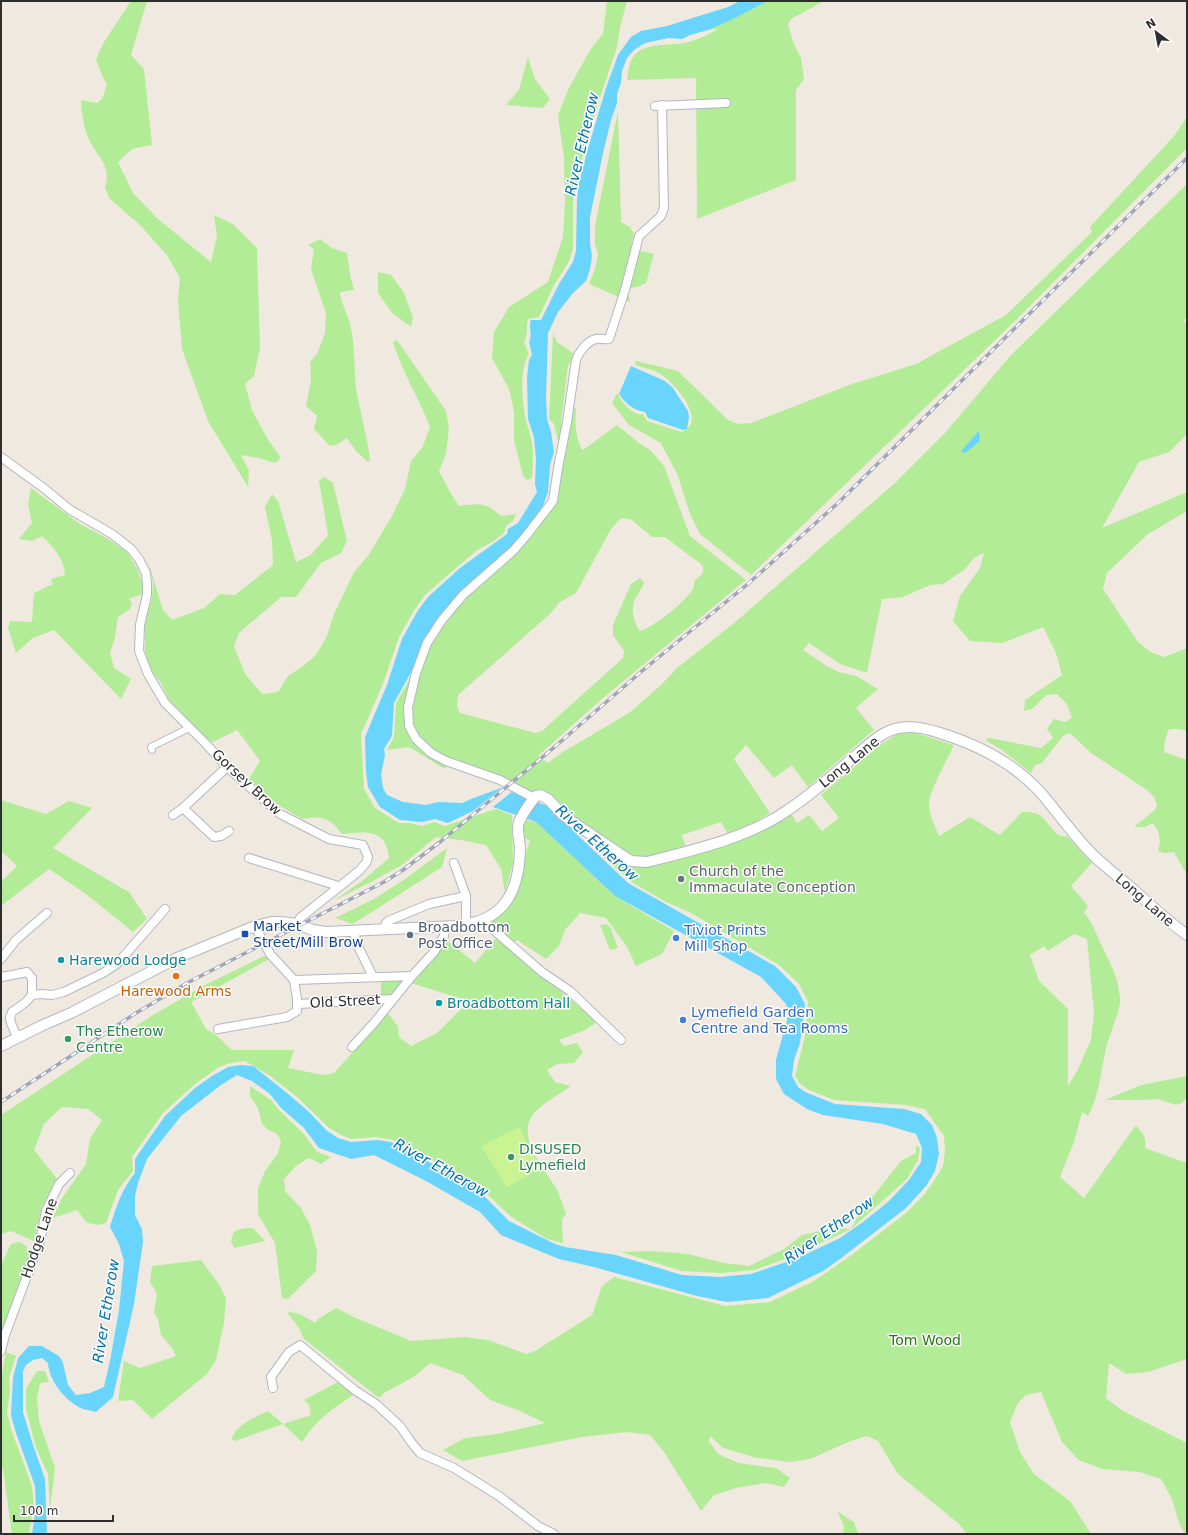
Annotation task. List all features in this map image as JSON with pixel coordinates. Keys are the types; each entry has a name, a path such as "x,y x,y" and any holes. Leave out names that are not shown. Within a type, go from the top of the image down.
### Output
{"street":[{"path":"1,1046 17,1037 71,1013 177,958 256,926 271,922 280,922 297,924 320,931 354,931 445,926 468,924 482,920 504,906 513,891 518,870 519,821 537,798 500,780 446,761 431,753 416,740 409,726 408,707 416,673 427,643 442,620 463,595 513,551 553,501 576,360 580,351 592,341 596,339 606,340 611,337 641,230 661,216 664,208 658,105 726,103"},
{"name":"Gorsey Brow","path":"1,457 45,489 69,509 112,534 131,549 139,559 146,573 147,584 147,595 140,625 139,651 148,674 165,703 227,766 280,814 328,839 363,845 368,857 366,863 354,875 300,918 297,924"},
{"name":"Long Lane","path":"537,798 631,861 647,862 747,832 770,822 802,800 883,733 898,728 918,727 966,741 999,758 1013,768 1040,793 1068,828 1095,857 1165,918 1187,935"},
{"path":"152,750 151,747 189,728"},
{"path":"173,815 183,808 227,766"},
{"path":"183,808 214,837 221,836 229,830"},
{"path":"249,858 335,885 337,888"},
{"path":"454,863 466,896 466,918 468,924"},
{"path":"384,929 388,922 429,904 466,896"},
{"path":"32,995 52,995 64,992 117,964 165,909"},
{"path":"1,959 16,940 46,913"},
{"path":"482,920 542,972 570,992 621,1040"},
{"path":"218,1029 287,1017 295,1013 298,1004 294,980 270,954 256,926"},
{"path":"352,1047 434,952 444,936 445,926"},
{"path":"354,931 357,944 373,977"},
{"path":"1,976 2,978 26,972 32,978 32,995 26,1002 12,1012 10,1018 17,1037"},
{"path":"294,980 412,976"},
{"name":"Old Street","path":"298,1004 392,999"},
{"name":"Hodge Lane","path":"1,1351 5,1334 40,1241 46,1211 59,1184 70,1173"},
{"path":"273,1388 271,1377 289,1352 300,1345 356,1391 376,1404 400,1426 420,1453 454,1468 499,1496 538,1526 554,1534"}],"green space":[{"path":"131,1 147,1 131,55 144,69 152,145 132,149 118,162 133,193 158,219 211,262 217,236 214,215 233,224 257,248 260,348 254,376 245,384 252,410 267,438 281,458 275,463 259,458 241,455 249,471 248,487 208,421 182,349 178,300 180,278 167,255 140,225 109,198 105,187 107,172 103,162 92,146 84,125 81,100 97,103 102,99 107,85 96,59 104,42"},
{"path":"607,1 627,1 617,47 588,134 573,199 573,248 569,261 553,287 539,317 528,319 527,322 524,343 529,354 524,368 522,386 526,422 531,436 533,458 532,478 527,480 523,476 514,440 514,411 509,389 492,358 494,332 509,307 548,282 563,237 565,202 564,159 558,115 569,88 589,52 603,33"},
{"path":"768,1 824,1 791,19 788,24 793,42 801,58 804,79 796,90 796,180 697,219 696,78 627,80 630,64 632,58 644,48 657,45 684,43 706,36 718,29 708,30"},
{"path":"528,57 535,79 550,99 543,108 506,105 519,90"},
{"path":"618,111 621,222 630,227 634,234 631,246 640,251 654,254 646,283 628,289 630,302 589,284 595,269 598,255 595,244 595,226"},
{"path":"1187,117 1187,148 1014,322 751,575 700,534 690,514 678,476 661,443 629,425 612,403 617,393 631,411 643,414 647,421 682,432 689,427 692,419 690,411 680,392 659,373 635,365 636,361 678,371 728,420 738,424 751,423 852,384 916,364 1006,315 1092,232 1090,227 1174,136"},
{"name":"Tom Wood","path":"1187,184 1187,315 1183,323 1186,322 1187,318 1187,434 1169,452 1139,462 1102,528 1187,492 1187,511 1148,534 1107,573 1103,589 1138,642 1151,652 1164,657 1187,648 1187,731 1180,729 1169,729 1165,740 1164,752 1187,760 1187,875 1174,852 1164,853 1158,851 1160,841 1158,831 1153,823 1145,827 1134,827 1155,810 1157,805 1154,797 1147,790 1091,753 1070,733 1063,736 1042,763 1035,765 1031,773 1002,750 985,740 989,738 1041,748 1053,738 1047,729 1054,719 1065,722 1072,718 1067,704 1057,694 1046,695 1032,709 1024,711 1025,700 1062,675 1056,653 1043,627 1003,643 970,641 953,621 960,596 980,568 984,553 974,558 964,570 943,584 930,585 903,597 882,599 867,673 840,664 809,643 803,650 827,666 839,672 856,676 878,689 856,708 874,730 808,787 792,765 774,778 746,745 734,759 770,813 746,828 728,834 721,822 682,835 688,853 791,814 797,823 809,815 822,831 839,818 821,795 881,744 898,734 915,733 954,745 936,783 929,803 931,816 939,836 970,817 1000,835 1022,812 1032,812 1041,816 1056,833 1067,836 1092,863 1071,886 1088,906 1084,913 1092,925 1111,965 1117,981 1120,1003 1106,1048 1095,1100 1088,1116 1082,1112 1074,1142 1060,1177 1084,1198 1136,1125 1145,1138 1145,1148 1187,1163 1187,1359 1148,1372 1126,1374 1109,1363 1106,1398 1123,1411 1187,1443 1187,1534 1185,1534 1179,1523 1172,1499 1161,1479 1139,1472 1102,1469 1079,1460 1062,1442 1041,1392 1026,1395 1018,1403 1010,1422 1020,1452 1034,1474 1070,1501 1091,1534 967,1534 959,1524 898,1474 878,1441 867,1436 848,1442 810,1459 790,1462 757,1458 723,1448 710,1436 709,1441 718,1454 738,1463 776,1468 790,1478 784,1487 765,1483 736,1488 714,1495 701,1511 664,1452 650,1435 627,1432 582,1437 462,1461 443,1450 465,1438 497,1434 545,1423 520,1411 490,1400 463,1375 430,1363 415,1376 384,1393 379,1398 304,1339 299,1328 286,1311 300,1314 315,1323 318,1319 336,1308 411,1341 465,1337 488,1340 526,1354 535,1351 592,1315 602,1286 614,1277 725,1306 770,1302 814,1281 853,1254 906,1213 924,1195 943,1166 945,1151 944,1136 925,1109 906,1105 834,1100 809,1090 799,1083 795,1076 805,1036 808,1001 799,984 779,965 691,913 664,901 630,881 602,856 600,836 542,789 531,795 457,765 443,768 409,747 387,750 394,737 396,703 412,675 411,720 418,672 429,644 443,621 555,502 571,407 576,408 576,429 582,450 617,425 651,451 664,466 690,536 746,580 603,698 538,756 548,763 561,753 629,713 660,686 677,668 733,624 895,483 945,433 1011,355","holes":["623,518 632,520 652,537 665,537 703,566 703,571 695,580 693,589 689,594 661,619 653,625 640,631 634,617 633,605 644,582 640,578 631,584 613,625 613,635 624,651 623,658 542,731 536,733 460,713 457,707 458,695 550,614 560,602 576,593 611,529 619,520","1074,934 1087,939 1094,1013 1091,1040 1077,1071 1068,1086 1068,1009 1039,981 1030,955 1044,946 1048,951"]},
{"path":"320,239 332,248 347,253 354,290 340,292 352,332 356,388 369,451 370,460 368,462 356,451 347,438 338,444 330,446 314,429 317,416 306,406 311,380 310,362 317,354 325,333 326,313 311,269 314,249 308,245"},
{"path":"378,272 391,275 403,291 413,317 411,327 392,313 378,293"},
{"path":"553,333 557,342 574,354 568,366 561,422 562,431 559,445 554,424 549,419"},
{"path":"397,340 446,411 449,429 446,454 439,471 459,506 477,504 491,508 501,516 516,514 513,521 506,526 504,533 494,541 476,551 425,595 399,637 383,684 361,734 364,789 375,808 399,823 410,823 422,826 434,822 445,826 496,809 512,815 513,863 505,892 501,869 486,845 436,837 402,865 333,901 361,882 389,858 384,841 379,836 373,834 342,834 334,824 325,819 314,817 302,819 277,804 249,779 260,761 237,730 211,743 169,700 161,683 151,671 145,652 145,625 152,597 153,583 148,561 163,610 172,620 204,608 220,594 235,595 273,565 272,540 265,507 272,494 278,501 296,562 311,555 328,535 319,481 324,477 333,483 347,541 341,553 321,563 296,597 281,597 239,633 234,646 245,674 262,694 278,692 288,676 316,655 327,636 334,614 354,572 368,556 392,516 405,489 411,461 422,448 430,427 397,353 393,342"},
{"path":"31,488 80,524 108,539 127,552 138,570 145,593 129,599 132,603 130,609 118,617 115,638 110,653 114,668 131,679 121,699 54,630 33,638 16,653 8,628 10,621 32,622 34,593 53,584 51,579 65,575 63,563 54,549 42,536 32,541 19,539 32,523 28,504"},
{"path":"1,800 46,814 69,801 92,808 53,848 129,892 147,919 133,932 86,894 49,869 1,906 1,882 17,866 1,851"},
{"path":"522,820 536,822 615,896 674,931 662,954 636,966 627,947 606,918 580,913 565,930 559,946 546,959 517,940 513,943 489,922 508,907 518,888 522,864 530,841 523,837"},
{"path":"447,848 442,867 353,924 335,918 374,899 405,879"},
{"path":"607,924 611,929 618,948 610,950 600,925"},
{"path":"497,937 597,1022 585,1030 559,1040 564,1046 577,1043 583,1052 574,1063 557,1064 547,1070 555,1082 571,1086 535,1112 528,1125 530,1144 534,1154 556,1188 566,1214 562,1219 563,1243 547,1239 510,1216 475,1182 393,1140 376,1137 351,1139 341,1135 328,1127 297,1097 270,1076 245,1061 230,1063 219,1067 195,1084 163,1113 132,1157 133,1171 118,1190 106,1223 99,1225 87,1223 77,1210 53,1218 62,1198 86,1164 90,1139 102,1120 88,1109 62,1107 44,1124 34,1150 58,1180 42,1206 34,1241 11,1231 1,1234 1,1115 153,1015 205,985 264,956 271,958 191,1002 206,1029 216,1035 232,1050 294,1050 288,1068 323,1075 334,1073 388,1013 398,1027 399,1037 411,1046 437,1033 466,1004 459,998 411,983 448,941 475,963"},
{"path":"403,979 403,981 390,995 381,996 381,980"},
{"path":"1187,1076 1187,1097 1182,1103 1176,1105 1158,1099 1105,1100 1141,1085"},
{"path":"250,1086 271,1100 279,1110 303,1133 317,1152 331,1157 321,1164 309,1158 296,1166 284,1179 285,1191 301,1208 310,1225 317,1251 316,1271 288,1299 282,1298 275,1243 258,1214 258,1188 265,1171 278,1153 281,1141 277,1134 267,1129 262,1124 258,1108 250,1096"},
{"name":"DISUSED Lymefield","path":"519,1127 540,1168 507,1187 481,1146"},
{"path":"916,1145 920,1148 918,1160 907,1179 851,1229 859,1214 901,1161 916,1153"},
{"path":"253,1228 265,1241 234,1248 231,1241 234,1232 240,1229"},
{"path":"835,1228 851,1229 796,1255 754,1270 721,1273 682,1271 621,1252 653,1251 688,1254 724,1263 749,1266 784,1249 802,1235"},
{"path":"20,1242 27,1247 30,1256 1,1333 1,1265 11,1244"},
{"path":"201,1260 218,1283 226,1298 224,1323 216,1360 207,1374 152,1419 133,1400 118,1401 124,1361 140,1368 176,1356 172,1348 161,1335 158,1319 154,1312 157,1294 150,1282 152,1266"},
{"path":"6,1352 16,1356 9,1378 10,1391 7,1413 12,1432 32,1486 34,1506 29,1534 12,1534 3,1469 1,1468 1,1379"},
{"path":"37,1371 45,1371 49,1382 40,1383 37,1398 39,1421 55,1468 50,1510 48,1474 36,1448 26,1409 26,1389"},
{"path":"338,1382 353,1395 319,1421 302,1442 283,1424 311,1415 309,1405 304,1400"},
{"path":"268,1411 283,1424 235,1441 231,1439 242,1425"},
{"path":"837,1511 854,1522 858,1534 843,1534 844,1526"}],"water":[{"path":"740,1 768,1 731,20 682,39 669,38 645,43 634,50 627,58 622,71 621,83 617,94 617,103 603,153 590,217 590,243 592,256 590,269 586,281 573,293 558,312 548,333 546,397 547,419 551,432 554,452 550,465 548,492 538,520 512,548 451,603 433,625 422,646 414,667 394,703 392,736 384,749 385,755 381,774 383,788 387,795 403,802 426,805 438,802 462,803 501,788 547,806 628,883 775,966 796,987 805,1004 800,1043 794,1060 792,1076 798,1087 805,1092 835,1104 904,1109 921,1114 932,1125 937,1138 939,1154 935,1171 926,1186 906,1208 823,1271 768,1298 727,1302 697,1296 594,1267 559,1259 501,1235 480,1212 426,1181 374,1155 351,1159 319,1148 304,1128 281,1108 270,1094 252,1081 237,1075 221,1085 181,1116 147,1159 135,1196 135,1215 142,1229 143,1242 134,1304 113,1397 96,1412 84,1409 72,1402 62,1393 51,1376 48,1363 42,1358 33,1360 26,1365 23,1371 23,1412 45,1479 47,1534 32,1534 36,1507 35,1486 11,1415 13,1378 18,1358 29,1346 42,1346 59,1356 63,1363 68,1385 76,1395 90,1393 104,1387 119,1310 124,1261 119,1244 110,1227 126,1185 135,1173 135,1159 165,1116 195,1088 228,1067 241,1065 253,1066 309,1112 326,1130 338,1138 351,1142 377,1140 391,1142 474,1186 509,1221 555,1244 616,1255 682,1275 720,1277 751,1274 798,1258 840,1238 863,1222 888,1202 909,1180 921,1162 922,1148 916,1134 883,1124 823,1115 807,1109 784,1094 776,1079 776,1060 789,1013 786,1004 761,977 615,896 536,822 493,807 475,810 448,823 435,819 422,822 400,820 380,807 368,787 365,737 387,685 402,639 417,612 428,597 460,568 507,534 508,529 518,523 537,492 535,484 536,460 534,437 528,419 527,377 529,360 532,355 529,342 531,336 530,323 531,320 541,320 559,284 573,262 576,251 577,199 579,183 606,88 618,55 631,37 641,31 667,26 728,7"},
{"path":"631,366 665,381 673,388 688,411 689,417 687,429 683,430 648,418 645,412 633,408 624,401 619,394"},
{"path":"979,431 980,441 965,453 961,451"}],"pier":[{"path":"503,787 513,791 489,810 468,815"}],"railway":[{"path":"1,1102 136,1013 187,983 384,882 403,870 440,842 551,750 642,671 749,583 839,502 1187,158"}],"place":[{"name":"Church of the Immaculate Conception","path":"681,879"},
{"name":"Market Street/Mill Brow","path":"245,934"},
{"name":"Broadbottom Post Office","path":"410,935"},
{"name":"Tiviot Prints Mill Shop","path":"676,938"},
{"name":"Harewood Lodge","path":"61,960"},
{"name":"Harewood Arms","path":"176,976"},
{"name":"Broadbottom Hall","path":"439,1003"},
{"name":"Lymefield Garden Centre and Tea Rooms","path":"683,1020"},
{"name":"The Etherow Centre","path":"68,1039"},
{"name":"DISUSED Lymefield","path":"511,1157"}],"water label":[{"name":"River Etherow","path":"582,144"},
{"name":"River Etherow","path":"597,843"},
{"name":"River Etherow","path":"441,1168"},
{"name":"River Etherow","path":"829,1230"},
{"name":"River Etherow","path":"106,1311"}]}
